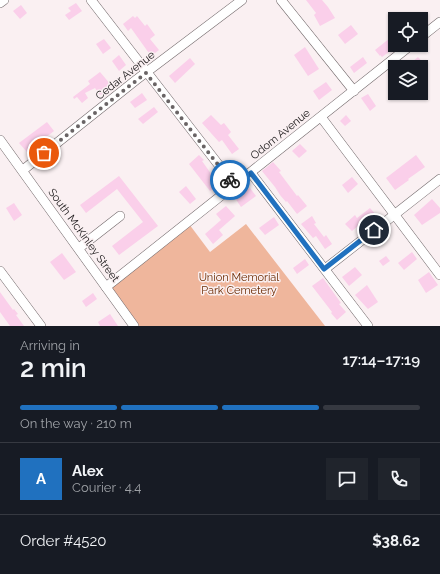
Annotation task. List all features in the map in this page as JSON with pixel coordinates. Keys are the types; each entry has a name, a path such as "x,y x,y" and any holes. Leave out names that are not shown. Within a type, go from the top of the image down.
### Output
{"street":[{"path":"91,0 235,186"},
{"name":"Cedar Avenue","path":"22,170 242,0"},
{"path":"282,0 354,91"},
{"path":"428,31 440,22"},
{"name":"Odom Avenue","path":"106,287 402,52"},
{"path":"321,117 440,275"},
{"name":"South McKinley Street","path":"0,140 134,326"},
{"path":"251,173 368,326"},
{"path":"324,269 440,179"},
{"path":"79,248 120,216"},
{"path":"0,271 41,326"}],"green space":[{"name":"Union Memorial Park Cemetery","path":"189,224 210,252 246,224 325,326 137,326 109,287"}],"building":[{"path":"306,0 322,0 335,18 320,26 314,15 316,13"},
{"path":"76,3 82,11 69,20 65,15 71,11 68,8"},
{"path":"21,5 27,13 20,19 13,11"},
{"path":"133,16 135,18 137,16 145,26 147,24 155,35 150,39 159,50 151,56 131,28 128,31 123,24"},
{"path":"351,25 358,34 345,44 338,35"},
{"path":"104,39 111,48 103,54 96,44"},
{"path":"388,40 389,52 382,57 375,50"},
{"path":"305,47 319,69 308,76 294,55"},
{"path":"119,55 126,65 119,71 112,61"},
{"path":"363,57 367,63 354,73 350,67"},
{"path":"190,58 195,64 175,83 169,76"},
{"path":"100,72 111,85 108,88 109,90 100,95 95,88 85,93 88,98 82,103 77,97 74,99 73,97 90,84 88,81"},
{"path":"326,82 332,90 319,100 313,91"},
{"path":"142,93 147,100 135,108 130,102"},
{"path":"368,94 376,106 370,111 361,98"},
{"path":"154,107 158,112 143,124 138,119"},
{"path":"211,115 221,125 224,123 231,132 228,135 239,149 232,154 222,140 219,142 202,123"},
{"path":"346,115 351,121 345,126 340,121"},
{"path":"47,122 54,131 27,152 19,143"},
{"path":"300,144 307,151 299,158 292,151"},
{"path":"199,155 204,160 202,161 219,185 210,191 189,164"},
{"path":"416,155 425,167 395,190 386,178"},
{"path":"273,162 281,171 279,172 297,196 298,195 307,206 297,214 262,171"},
{"path":"119,176 158,226 119,255 112,246 143,222 117,189 86,213 80,205"},
{"path":"352,177 358,184 348,193 342,185"},
{"path":"186,186 196,199 190,204 179,192"},
{"path":"250,188 256,196 241,207 235,198"},
{"path":"432,199 440,208 440,213 422,225 414,215"},
{"path":"14,203 22,215 14,221 6,208"},
{"path":"226,206 235,216 219,230 223,235 213,244 205,234 221,220 216,214"},
{"path":"370,208 377,216 366,223 364,221 352,231 345,224 355,215 357,218"},
{"path":"312,216 316,223 314,224 324,237 326,235 332,244 325,249 316,236 313,238 301,224"},
{"path":"274,217 279,225 265,235 259,228"},
{"path":"412,252 417,259 404,270 398,263"},
{"path":"62,253 76,272 64,280 50,262"},
{"path":"386,256 390,261 383,266 379,261"},
{"path":"305,259 309,265 297,274 293,268"},
{"path":"355,267 362,275 349,286 342,277"},
{"path":"429,272 438,285 426,293 418,280"},
{"path":"323,278 341,303 339,304 346,312 337,320 312,286"},
{"path":"367,285 378,302 368,309 355,295"},
{"path":"0,292 13,310 14,309 18,314 16,315 24,326 10,326 0,312"},
{"path":"93,293 97,299 86,307 82,301"},
{"path":"110,314 118,326 100,326 98,322"}],"way so far":[{"path":"44,153 146,73 230,180"}],"route":[{"path":"230,180 235,186 251,173 324,269 374,230"}]}
